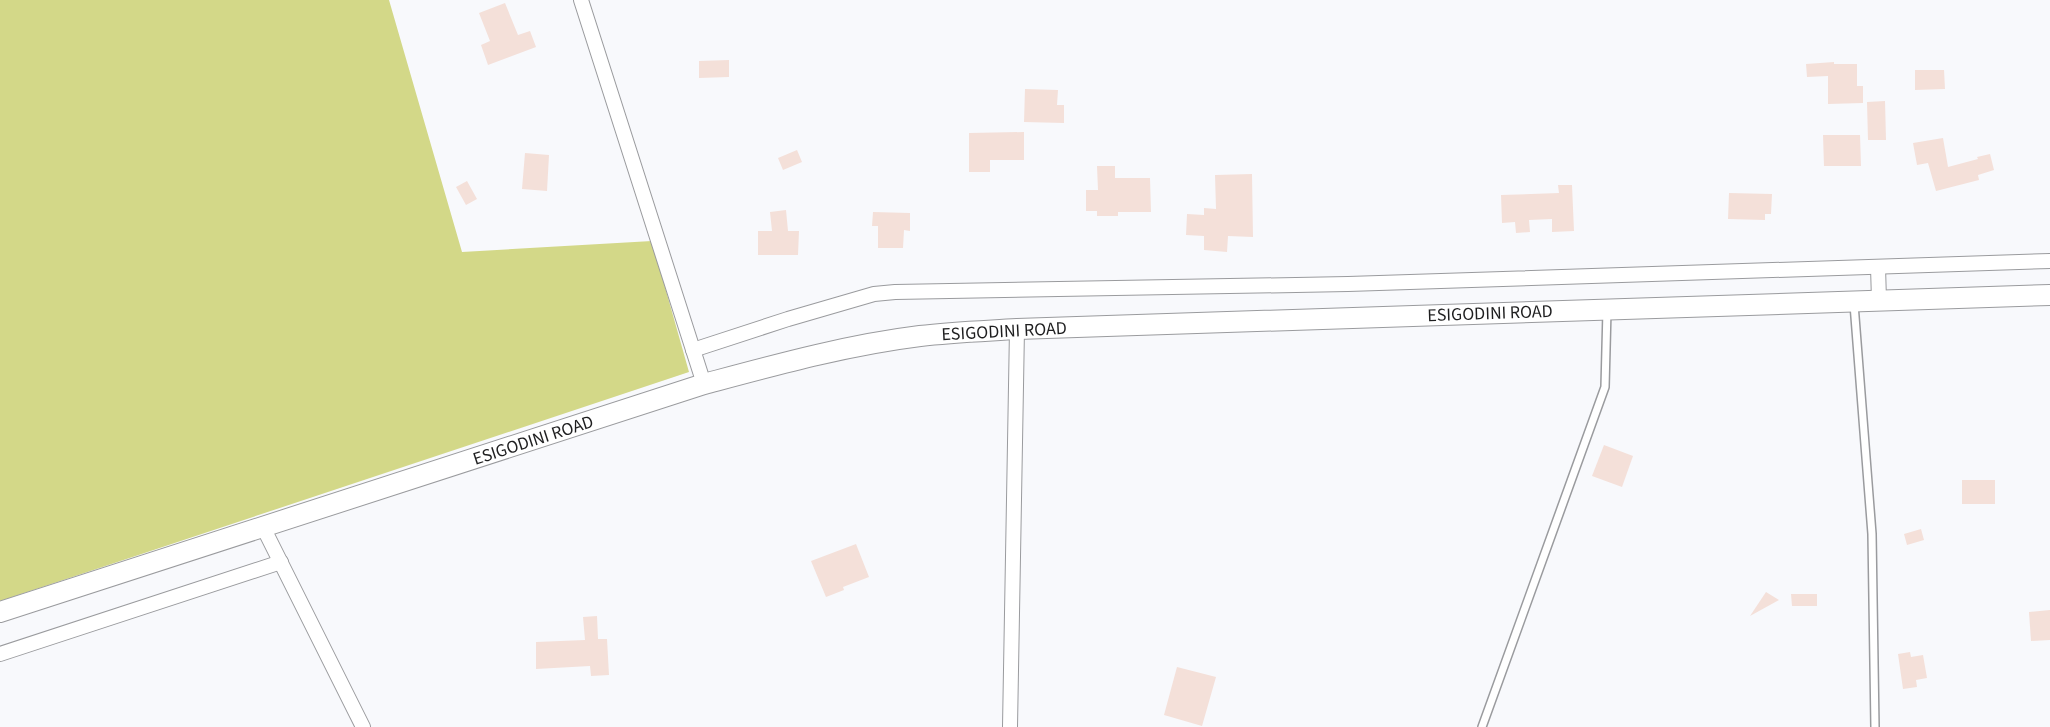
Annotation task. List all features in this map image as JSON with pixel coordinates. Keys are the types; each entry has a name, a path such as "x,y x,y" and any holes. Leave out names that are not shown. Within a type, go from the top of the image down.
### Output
{"main road":[{"name":"ESIGODINI ROAD","path":"0,612 704,384 877,342 921,336 1017,329 2050,295"}],"street":[{"path":"581,0 704,384"},
{"path":"693,350 809,312 874,294 895,292 1336,284 2050,261"},
{"path":"1878,267 1879,300"},
{"path":"1010,727 1017,329"},
{"path":"263,527 363,727"},
{"path":"0,654 281,561"}],"lane":[{"path":"1854,301 1872,534 1875,727"},
{"path":"1482,727 1605,387 1606,309"}],"green space":[{"path":"0,0 389,0 462,252 652,241 689,372 0,601"}],"building":[{"path":"505,3 518,35 530,31 536,47 488,65 481,45 490,41 479,13"},
{"path":"729,60 729,77 699,78 699,61"},
{"path":"1834,62 1834,64 1857,64 1857,86 1863,86 1863,103 1828,104 1828,76 1807,77 1806,64"},
{"path":"1915,70 1944,70 1945,89 1915,90"},
{"path":"1025,89 1058,90 1057,105 1064,105 1064,123 1024,122"},
{"path":"1885,101 1886,140 1868,140 1867,102"},
{"path":"1024,132 1024,160 990,160 990,172 969,172 969,133"},
{"path":"1823,135 1860,135 1861,166 1824,166"},
{"path":"1943,138 1948,167 1990,154 1994,170 1978,175 1979,180 1936,191 1928,163 1917,165 1913,143"},
{"path":"797,150 802,162 783,170 778,158"},
{"path":"525,153 549,155 547,191 522,189"},
{"path":"1097,166 1115,166 1115,178 1150,178 1151,212 1118,212 1118,216 1097,216 1097,211 1086,211 1086,190 1098,190"},
{"path":"1252,174 1253,237 1228,236 1227,252 1204,250 1204,236 1186,235 1187,214 1204,215 1204,208 1216,209 1215,175"},
{"path":"467,181 477,199 466,205 456,187"},
{"path":"1558,185 1572,185 1574,231 1552,232 1552,219 1529,220 1530,232 1516,233 1515,222 1502,223 1501,195 1559,193"},
{"path":"1729,193 1772,194 1771,214 1765,214 1765,220 1728,219"},
{"path":"786,210 788,231 799,231 798,255 758,255 758,231 772,231 770,212"},
{"path":"873,212 910,213 910,231 904,230 903,248 878,248 878,226 872,226"},
{"path":"1604,445 1633,456 1622,487 1592,476"},
{"path":"1962,480 1995,480 1995,504 1962,504"},
{"path":"1921,529 1924,540 1907,545 1904,534"},
{"path":"856,544 869,577 843,587 844,590 826,597 811,561"},
{"path":"1766,592 1779,600 1750,616"},
{"path":"1791,594 1817,594 1817,606 1792,606"},
{"path":"2050,610 2050,640 2031,641 2029,612"},
{"path":"597,616 598,639 607,639 609,675 591,676 590,666 536,669 536,642 585,640 583,617"},
{"path":"1910,652 1911,657 1923,655 1927,678 1916,680 1917,687 1903,689 1898,654"},
{"path":"1177,667 1216,677 1202,726 1164,715"}]}
